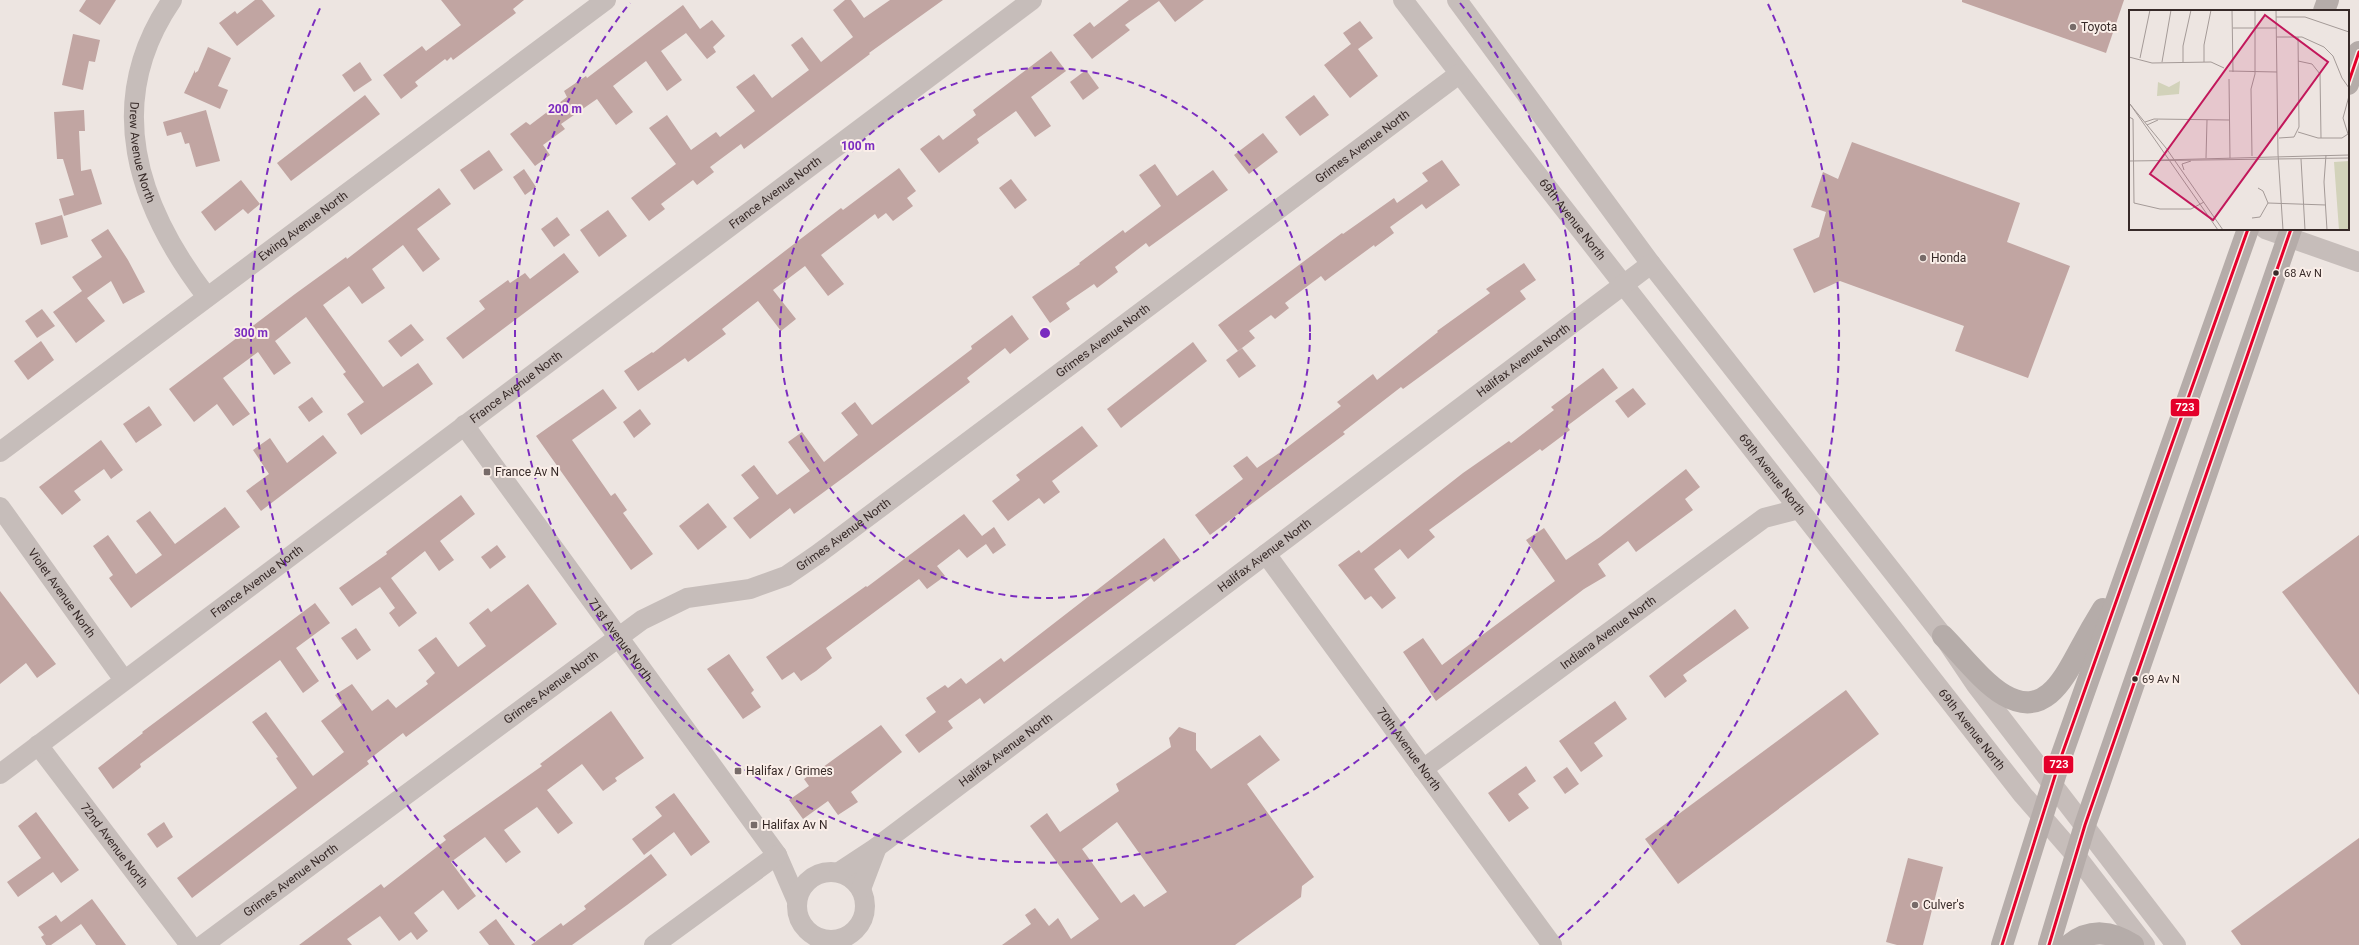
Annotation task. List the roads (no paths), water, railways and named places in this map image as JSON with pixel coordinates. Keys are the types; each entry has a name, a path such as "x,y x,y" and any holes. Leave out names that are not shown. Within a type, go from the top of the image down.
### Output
{"main road":[{"path":"2324,10 2328,0"},
{"path":"2349,81 2359,52"},
{"path":"2002,945 2043,819 2060,760 2248,230"},
{"path":"2048,945 2085,825 2166,596 2290,234"},
{"path":"1943,636 2004,695 2017,701 2031,702 2044,698 2053,692 2063,681 2131,559"},
{"path":"2069,945 2090,934 2107,932 2133,945"}],"street":[{"name":"Drew Avenue North","path":"172,0 161,16 146,46 136,79 133,113 135,146 146,190 163,230 185,269 207,297"},
{"name":"Ewing Avenue North","path":"0,452 606,0"},
{"name":"France Avenue North","path":"0,774 1032,0"},
{"name":"69th Avenue North","path":"1403,0 1623,284 2043,819 2076,857 2145,945"},
{"path":"1457,0 1651,264 1943,636 1976,685 2176,945"},
{"name":"Grimes Avenue North","path":"203,945 642,620 687,598 750,589 786,576 1459,74"},
{"path":"2270,230 2290,234 2359,262"},
{"name":"Halifax Avenue North","path":"839,872 877,846 1651,264"},
{"name":"71st Avenue North","path":"464,425 620,636 778,855 797,901"},
{"name":"Violet Avenue North","path":"0,507 124,680"},
{"name":"Indiana Avenue North","path":"1423,768 1764,518 1799,508"},
{"name":"70th Avenue North","path":"1266,554 1552,945"},
{"name":"72nd Avenue North","path":"38,745 190,945"},
{"path":"860,889 877,846"},
{"name":"71st Avenue North","path":"778,855 815,875"},
{"path":"654,945 778,855"},
{"path":"831,871 839,872 851,879 860,889 865,909 859,924 848,935 826,942 811,934 804,936 797,911 797,901 800,891 806,882 815,875 831,871"}],"place":[{"name":"Toyota","path":"2073,27"},
{"name":"Honda","path":"1923,258"},
{"name":"68 Av N","path":"2276,273"},
{"name":"France Av N","path":"487,472"},
{"name":"69 Av N","path":"2135,679"},
{"name":"Halifax / Grimes","path":"738,771"},
{"name":"Halifax Av N","path":"754,825"},
{"name":"Culver's","path":"1915,905"}]}
